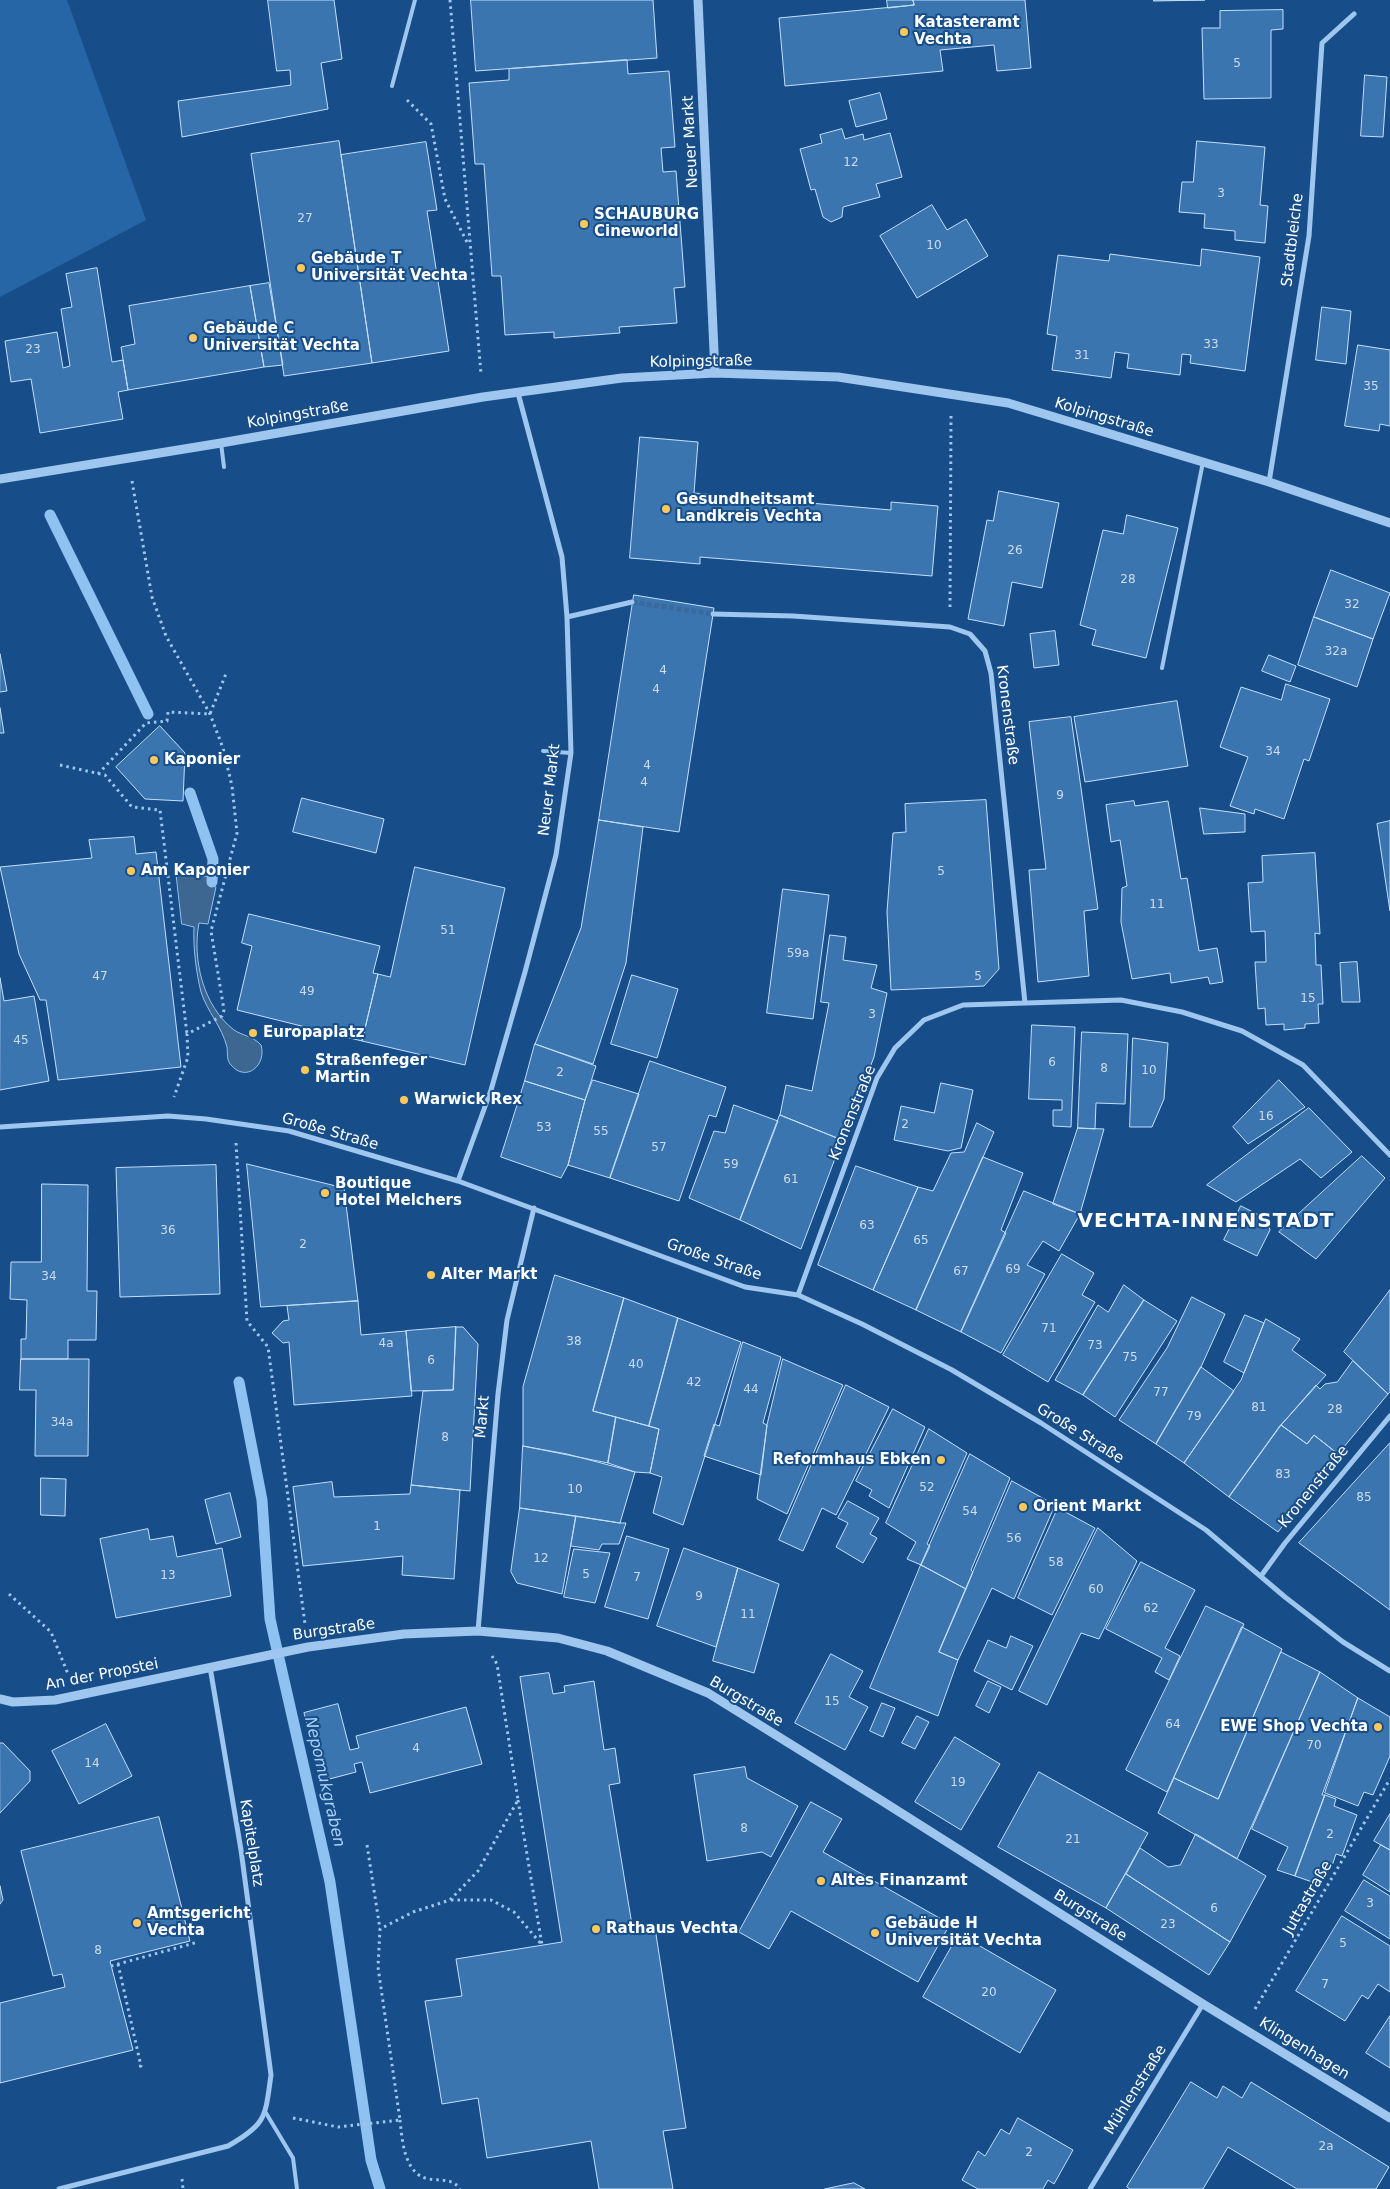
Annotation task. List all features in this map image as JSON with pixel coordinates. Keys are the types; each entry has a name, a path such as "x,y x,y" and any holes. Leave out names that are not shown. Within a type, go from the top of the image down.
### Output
{"street":[{"name":"Neuer Markt","path":"698,0 715,373"},
{"name":"Stadtbleiche","path":"1269,482 1309,236 1322,43 1354,14"},
{"name":"Kolpingstraße","path":"0,479 221,443 483,396 518,393 622,378 715,373 838,377 1008,403 1269,482 1390,523"},
{"name":"Neuer Markt","path":"458,1181 491,1090 525,972 556,854 571,753 567,616 562,557 518,393"},
{"path":"567,616 632,602"},
{"name":"Kronenstraße","path":"713,614 793,616 950,627 970,634 985,651 991,673 1025,1003"},
{"name":"Kronenstraße","path":"798,1296 877,1078 895,1048 924,1020 963,1004 1122,1000 1182,1012 1242,1031 1303,1065 1390,1155"},
{"name":"Große Straße","path":"0,1127 168,1116 234,1122 289,1131 458,1181 746,1287 798,1296 862,1324 952,1370 1033,1418 1206,1530 1285,1597 1343,1642 1390,1671"},
{"name":"Markt","path":"478,1631 498,1394 507,1320 534,1208"},
{"name":"Kronenstraße","path":"1261,1576 1285,1543 1390,1416"},
{"name":"Burgstraße","path":"210,1667 308,1647 404,1634 478,1631 558,1638 607,1651 708,1694 879,1799 1204,2004"},
{"name":"An der Propstei","path":"0,1698 13,1702 55,1700 210,1667"},
{"name":"Kapitelplatz","path":"210,1667 241,1850 271,2075 266,2113"},
{"name":"Klingenhagen","path":"1204,2004 1390,2118"},
{"name":"Mühlenstraße","path":"1090,2189 1204,2004"},
{"path":"59,2189 228,2146 251,2133 266,2113"}],"lane":[{"path":"392,86 415,0"},
{"path":"221,443 224,468"},
{"path":"1162,668 1203,462"},
{"path":"543,751 571,753"},
{"path":"266,2113 293,2158 298,2189"}],"path":[{"path":"450,0 483,396"},
{"path":"392,86 431,124 445,199 470,248"},
{"path":"950,627 951,393"},
{"path":"128,458 152,597 166,636 210,714 223,748 232,786 237,832 211,931 224,1010 222,1016 213,1022 187,1034"},
{"path":"210,714 227,671"},
{"path":"98,774 146,723 167,721 168,712 210,714"},
{"path":"60,765 105,775 132,807 160,810 187,1034 188,1057 168,1116"},
{"path":"234,1122 247,1321 268,1347 308,1647"},
{"path":"9,1594 51,1632 78,1695"},
{"path":"380,1929 412,1912 450,1900 491,1900 514,1912 542,1945 497,1664 478,1631"},
{"name":"Juttastraße","path":"1244,2028 1390,1779"},
{"path":"450,1900 478,1871 518,1800"},
{"path":"367,1845 380,1929 378,1967 403,2150 412,2168 426,2179 453,2181 460,2189"},
{"path":"111,1966 198,1942"},
{"path":"118,1964 141,2066 136,2067"},
{"path":"266,2113 338,2127 380,2124 400,2120"}],"shaded area":[{"path":"0,0 67,0 146,220 0,297"},
{"path":"176,871 209,877 209,885 216,887 208,924 199,923 197,952 199,966 207,995 223,1020 234,1030 261,1045 261,1059 258,1065 249,1072 237,1070 229,1063 225,1040 201,992 195,960 194,927 182,924"}],"building":[{"path":"268,0 334,0 342,59 321,63 328,109 182,137 178,101 291,85 290,70 277,71"},
{"path":"471,0 653,0 657,58 476,71"},
{"path":"887,0 913,0 914,5 888,8"},
{"name":"Katasteramt Vechta","path":"913,0 1025,0 1031,68 997,71 994,45 940,50 943,71 785,86 779,18 914,5"},
{"path":"1154,0 1205,0 1154,1"},
{"path":"1283,10 1283,29 1271,30 1271,98 1204,99 1202,28 1220,28 1220,11"},
{"name":"SCHAUBURG Cineworld","path":"627,60 628,74 669,71 675,147 661,148 663,172 676,171 685,287 674,288 677,323 619,327 620,333 554,338 554,332 505,335 501,276 492,276 484,164 475,164 469,83 509,80 509,69"},
{"path":"1365,75 1387,77 1383,137 1361,136"},
{"path":"880,93 887,119 856,127 849,101"},
{"path":"842,129 845,139 863,134 864,140 890,133 902,177 876,184 880,197 843,207 842,217 831,222 823,217 815,189 811,190 800,149 822,143 820,135"},
{"path":"339,141 372,363 284,376 251,154"},
{"path":"1197,141 1265,147 1260,205 1268,206 1265,243 1235,240 1235,231 1204,228 1205,214 1179,212 1182,182 1193,182"},
{"path":"426,142 437,210 427,211 449,351 372,363 341,155"},
{"path":"932,205 947,230 966,219 988,256 917,298 880,236"},
{"path":"1202,249 1260,257 1245,371 1190,363 1191,355 1182,354 1180,375 1127,368 1129,354 1115,352 1111,378 1052,370 1057,336 1047,334 1058,255 1109,261 1110,254 1200,266"},
{"path":"97,268 112,362 123,360 128,390 118,392 123,419 40,433 31,379 11,382 5,341 57,332 63,368 70,366 61,309 72,307 66,274"},
{"path":"269,283 283,365 264,367 250,286"},
{"path":"250,286 264,367 128,390 121,347 135,344 129,306"},
{"path":"1322,307 1351,311 1346,364 1316,360"},
{"path":"1358,345 1390,350 1390,426 1380,424 1379,431 1345,426"},
{"path":"640,437 698,442 694,493 891,510 891,502 938,506 932,576 700,557 700,564 630,558"},
{"path":"999,491 1059,503 1042,588 1012,582 1004,626 968,619 987,520 993,521"},
{"path":"1127,515 1178,528 1146,658 1092,645 1096,630 1080,625 1103,530 1123,534"},
{"path":"1331,570 1390,593 1373,639 1314,617"},
{"path":"634,595 714,608 679,832 599,820"},
{"path":"1314,617 1373,639 1357,687 1298,665"},
{"path":"1055,631 1059,665 1034,668 1030,634"},
{"path":"0,654 7,691 0,692"},
{"path":"1269,655 1296,666 1290,682 1262,671"},
{"path":"1286,684 1330,699 1309,761 1304,759 1284,819 1255,809 1254,814 1230,806 1248,757 1220,747 1241,687 1281,700"},
{"path":"1177,701 1188,766 1085,782 1074,717"},
{"path":"0,708 4,733 0,733"},
{"path":"1071,717 1098,909 1084,911 1089,976 1038,982 1029,870 1046,869 1029,722"},
{"name":"Kaponier","path":"160,726 185,753 183,801 145,799 116,767"},
{"path":"302,798 384,819 376,853 293,832"},
{"path":"986,800 999,969 984,986 891,990 887,912 893,833 906,832 905,804"},
{"path":"1134,801 1135,806 1168,801 1181,879 1187,878 1199,951 1217,948 1223,982 1210,984 1208,977 1171,983 1170,973 1132,979 1121,922 1122,888 1127,886 1120,840 1111,842 1106,805"},
{"path":"1200,808 1245,814 1245,832 1204,834"},
{"path":"599,820 643,827 626,963 593,1064 535,1044 581,928"},
{"path":"1390,821 1390,911 1377,824"},
{"path":"134,837 136,854 156,852 181,1067 58,1080 46,1000 40,1000 19,954 0,867 92,858 89,840"},
{"path":"1315,853 1320,934 1315,933 1316,965 1321,965 1323,1004 1318,1004 1319,1023 1305,1024 1305,1028 1284,1030 1284,1024 1266,1025 1265,1008 1258,1009 1255,962 1266,962 1265,931 1251,932 1248,883 1263,882 1262,856"},
{"path":"415,867 505,888 465,1065 362,1041 378,974 390,977"},
{"path":"783,889 829,895 813,1019 767,1013"},
{"path":"249,914 380,946 373,973 378,974 362,1041 237,1010 252,946 242,943"},
{"path":"830,935 846,937 843,960 877,965 871,988 887,993 874,1057 842,1140 780,1115 786,1085 812,1091 829,1003 821,1002"},
{"path":"1357,962 1360,1002 1342,1002 1340,963"},
{"path":"632,975 678,989 657,1058 611,1044"},
{"path":"0,978 4,1001 34,996 49,1081 0,1090"},
{"path":"1032,1025 1075,1027 1071,1127 1053,1126 1053,1110 1062,1110 1062,1100 1029,1099"},
{"path":"1082,1032 1128,1034 1125,1104 1096,1103 1095,1129 1078,1128"},
{"path":"1133,1038 1168,1043 1164,1099 1152,1127 1130,1127"},
{"path":"535,1044 596,1066 585,1100 525,1081"},
{"path":"650,1061 726,1087 716,1117 709,1115 679,1201 610,1178"},
{"path":"593,1080 639,1094 610,1178 568,1165 585,1100"},
{"path":"1279,1080 1305,1107 1248,1144 1233,1127"},
{"path":"525,1081 585,1100 568,1165 561,1178 501,1157"},
{"path":"941,1083 973,1090 961,1148 948,1151 894,1140 901,1106 934,1113"},
{"path":"734,1105 778,1121 740,1220 689,1198 714,1131 725,1133"},
{"path":"1309,1108 1352,1152 1321,1178 1300,1159 1236,1202 1207,1185"},
{"path":"780,1115 842,1140 801,1249 740,1220"},
{"path":"977,1123 994,1132 916,1310 873,1290 918,1187 933,1191 951,1153 964,1152"},
{"path":"1078,1128 1104,1129 1080,1214 1053,1204"},
{"path":"1362,1156 1385,1178 1316,1259 1279,1232"},
{"path":"983,1157 1023,1173 1001,1230 1006,1233 961,1332 916,1310"},
{"path":"247,1164 344,1188 358,1301 261,1307"},
{"path":"216,1165 220,1294 120,1297 116,1168"},
{"path":"856,1166 918,1187 873,1290 818,1265"},
{"path":"42,1184 88,1185 87,1291 97,1291 96,1340 68,1340 68,1359 21,1359 21,1339 26,1339 27,1300 10,1299 11,1262 41,1262"},
{"path":"1024,1191 1080,1214 1059,1251 1043,1241 1027,1265 1045,1274 1001,1353 961,1332"},
{"path":"1241,1206 1267,1219 1270,1230 1257,1256 1224,1240"},
{"path":"1062,1254 1094,1273 1082,1295 1095,1302 1048,1382 1003,1355"},
{"path":"555,1275 624,1298 593,1411 616,1417 608,1463 523,1446 523,1387"},
{"path":"1124,1285 1144,1300 1083,1395 1055,1380 1098,1305 1108,1312"},
{"path":"1390,1290 1390,1392 1388,1394 1344,1352"},
{"path":"1192,1297 1225,1314 1201,1367 1156,1444 1119,1420 1167,1348"},
{"path":"624,1298 678,1318 649,1426 593,1411"},
{"path":"1144,1300 1177,1321 1115,1417 1083,1395"},
{"path":"358,1301 361,1335 406,1331 412,1396 294,1405 289,1342 283,1343 272,1333 283,1321 289,1320 287,1306"},
{"path":"1245,1315 1264,1323 1244,1373 1224,1362"},
{"path":"678,1318 741,1342 683,1525 653,1513 662,1477 650,1473 659,1429 649,1426"},
{"path":"1266,1319 1300,1339 1292,1350 1326,1375 1281,1425 1229,1497 1184,1463 1241,1380"},
{"path":"456,1327 463,1327 478,1344 470,1491 411,1485 423,1391 453,1390"},
{"path":"456,1327 453,1390 411,1391 406,1331"},
{"path":"743,1342 781,1357 763,1423 767,1425 761,1475 704,1456 714,1424 719,1426"},
{"path":"21,1359 89,1359 88,1456 35,1456 36,1390 20,1390"},
{"path":"783,1359 843,1385 787,1514 757,1499 767,1425"},
{"path":"1353,1361 1388,1394 1338,1454 1314,1435 1307,1444 1281,1425 1316,1385 1320,1389 1325,1384 1337,1382"},
{"path":"1201,1367 1234,1391 1184,1463 1156,1444"},
{"path":"846,1385 889,1407 836,1515 822,1508 803,1551 779,1540"},
{"path":"893,1409 925,1427 889,1508 869,1496 872,1490 856,1481"},
{"path":"616,1417 659,1429 650,1473 635,1472 608,1463"},
{"path":"1281,1425 1307,1444 1314,1435 1338,1454 1278,1532 1229,1497"},
{"path":"929,1429 967,1453 927,1544 930,1546 921,1565 907,1559 916,1542 886,1523"},
{"path":"1390,1443 1390,1610 1299,1543"},
{"path":"523,1446 567,1454 635,1472 620,1523 520,1508"},
{"path":"970,1454 1010,1478 971,1570 973,1572 966,1589 921,1565"},
{"path":"41,1478 66,1479 65,1516 41,1515"},
{"path":"1012,1481 1055,1505 1014,1599 992,1588 958,1660 939,1652"},
{"path":"332,1482 334,1497 410,1494 411,1485 460,1490 454,1579 402,1575 403,1556 303,1566 293,1487"},
{"path":"230,1493 241,1537 216,1544 205,1500"},
{"path":"848,1501 879,1518 870,1534 877,1538 863,1563 836,1547 848,1523 838,1518"},
{"path":"520,1508 576,1516 562,1594 517,1583 511,1572"},
{"path":"1058,1508 1095,1528 1052,1615 1018,1598"},
{"path":"576,1516 626,1523 619,1544 602,1544 599,1550 571,1546"},
{"path":"1098,1528 1137,1561 1099,1639 1081,1633 1047,1705 1019,1691"},
{"path":"148,1529 150,1540 173,1536 177,1557 222,1548 231,1596 116,1618 100,1539"},
{"path":"627,1536 669,1549 648,1619 605,1607"},
{"path":"684,1548 738,1568 716,1647 657,1626"},
{"path":"574,1549 610,1553 595,1603 564,1597"},
{"path":"1141,1562 1195,1590 1165,1648 1180,1656 1169,1680 1155,1672 1162,1658 1106,1629"},
{"path":"921,1565 966,1589 939,1652 958,1660 938,1716 870,1688"},
{"path":"738,1568 779,1584 754,1673 713,1661"},
{"path":"1206,1606 1244,1624 1167,1792 1126,1770"},
{"path":"1242,1627 1282,1649 1218,1799 1174,1778"},
{"path":"1011,1636 1033,1646 1012,1690 974,1671 988,1640 1006,1648"},
{"path":"1281,1652 1320,1672 1237,1859 1158,1813 1174,1778 1218,1799"},
{"path":"831,1654 863,1671 849,1697 868,1707 845,1750 795,1723"},
{"path":"1320,1672 1358,1698 1322,1795 1325,1795 1295,1876 1277,1870 1288,1847 1252,1829"},
{"name":"Rathaus Vechta","path":"549,1673 553,1694 565,1692 564,1686 594,1681 604,1750 615,1748 620,1783 609,1785 633,1931 655,1928 686,2128 663,2131 673,2189 599,2189 591,2141 487,2158 478,2098 442,2104 425,2001 462,1996 456,1959 562,1942 520,1677"},
{"path":"988,1681 1001,1687 989,1713 976,1706"},
{"path":"1358,1698 1390,1717 1390,1756 1373,1795 1364,1792 1358,1806 1325,1793"},
{"path":"882,1703 895,1708 883,1737 870,1731"},
{"path":"338,1704 350,1750 359,1748 356,1736 466,1707 482,1764 370,1793 362,1762 354,1764 356,1772 322,1781 304,1713"},
{"path":"917,1716 929,1722 915,1749 902,1743"},
{"path":"106,1724 132,1776 79,1804 52,1751"},
{"path":"955,1737 1000,1764 961,1830 915,1802"},
{"path":"0,1743 3,1743 30,1771 30,1781 0,1813"},
{"path":"745,1767 747,1778 798,1806 771,1857 762,1852 707,1861 694,1775"},
{"path":"1039,1772 1148,1833 1106,1908 998,1847"},
{"path":"1325,1795 1336,1799 1334,1806 1357,1815 1342,1856 1336,1854 1332,1866 1326,1863 1318,1884 1295,1876"},
{"name":"Altes Finanzamt","path":"811,1802 842,1819 823,1852 950,1924 918,1982 791,1911 769,1949 739,1932"},
{"path":"1390,1814 1390,1850 1374,1841"},
{"path":"159,1817 190,1941 110,1961 133,2050 0,2083 0,2003 65,1987 62,1974 53,1976 21,1851"},
{"path":"1196,1834 1266,1876 1230,1942 1126,1874 1140,1848 1168,1867 1180,1865"},
{"path":"1381,1845 1390,1850 1390,1892 1363,1875"},
{"path":"1126,1874 1230,1942 1209,1975 1106,1908"},
{"path":"1364,1880 1390,1896 1390,1939 1345,1911"},
{"path":"0,1886 3,1900 0,1904"},
{"path":"1342,1916 1390,1946 1390,1992 1378,1984 1368,1999 1362,1995 1345,2021 1296,1991"},
{"path":"959,1934 1056,1990 1020,2053 923,1997"},
{"path":"1390,2016 1390,2068 1366,2053"},
{"path":"1191,2082 1217,2098 1223,2086 1242,2098 1251,2082 1389,2167 1376,2189 1297,2189 1228,2147 1203,2189 1130,2189 1127,2187"},
{"path":"1018,2118 1073,2150 1054,2184 1048,2180 1043,2189 978,2189 962,2180 978,2151 985,2156 1001,2129 1009,2134"},
{"path":"854,2183 865,2189 825,2189"}],"waterway":[{"path":"50,515 148,714"},
{"name":"Nepomukgraben","path":"190,793 213,859 212,882"},
{"name":"Nepomukgraben","path":"239,1382 262,1500 270,1619 330,1882 371,2160 380,2189"}],"tunnel":[{"path":"632,602 713,614"}],"place":[{"name":"Katasteramt Vechta","path":"904,32"},
{"name":"SCHAUBURG Cineworld","path":"584,224"},
{"name":"Gebäude T Universität Vechta","path":"301,268"},
{"name":"Gebäude C Universität Vechta","path":"193,338"},
{"name":"Gesundheitsamt Landkreis Vechta","path":"666,509"},
{"name":"Kaponier","path":"154,760"},
{"name":"Am Kaponier","path":"131,871"},
{"name":"Europaplatz","path":"253,1033"},
{"name":"Straßenfeger Martin","path":"305,1070"},
{"name":"Warwick Rex","path":"404,1100"},
{"name":"Boutique Hotel Melchers","path":"325,1193"},
{"name":"Alter Markt","path":"431,1275"},
{"name":"Reformhaus Ebken","path":"941,1460"},
{"name":"Orient Markt","path":"1023,1507"},
{"name":"EWE Shop Vechta","path":"1378,1727"},
{"name":"Altes Finanzamt","path":"821,1881"},
{"name":"Amtsgericht Vechta","path":"137,1923"},
{"name":"Rathaus Vechta","path":"596,1929"},
{"name":"Gebäude H Universität Vechta","path":"875,1933"}],"district":[{"name":"VECHTA-INNENSTADT","path":"1206,1222"}]}
